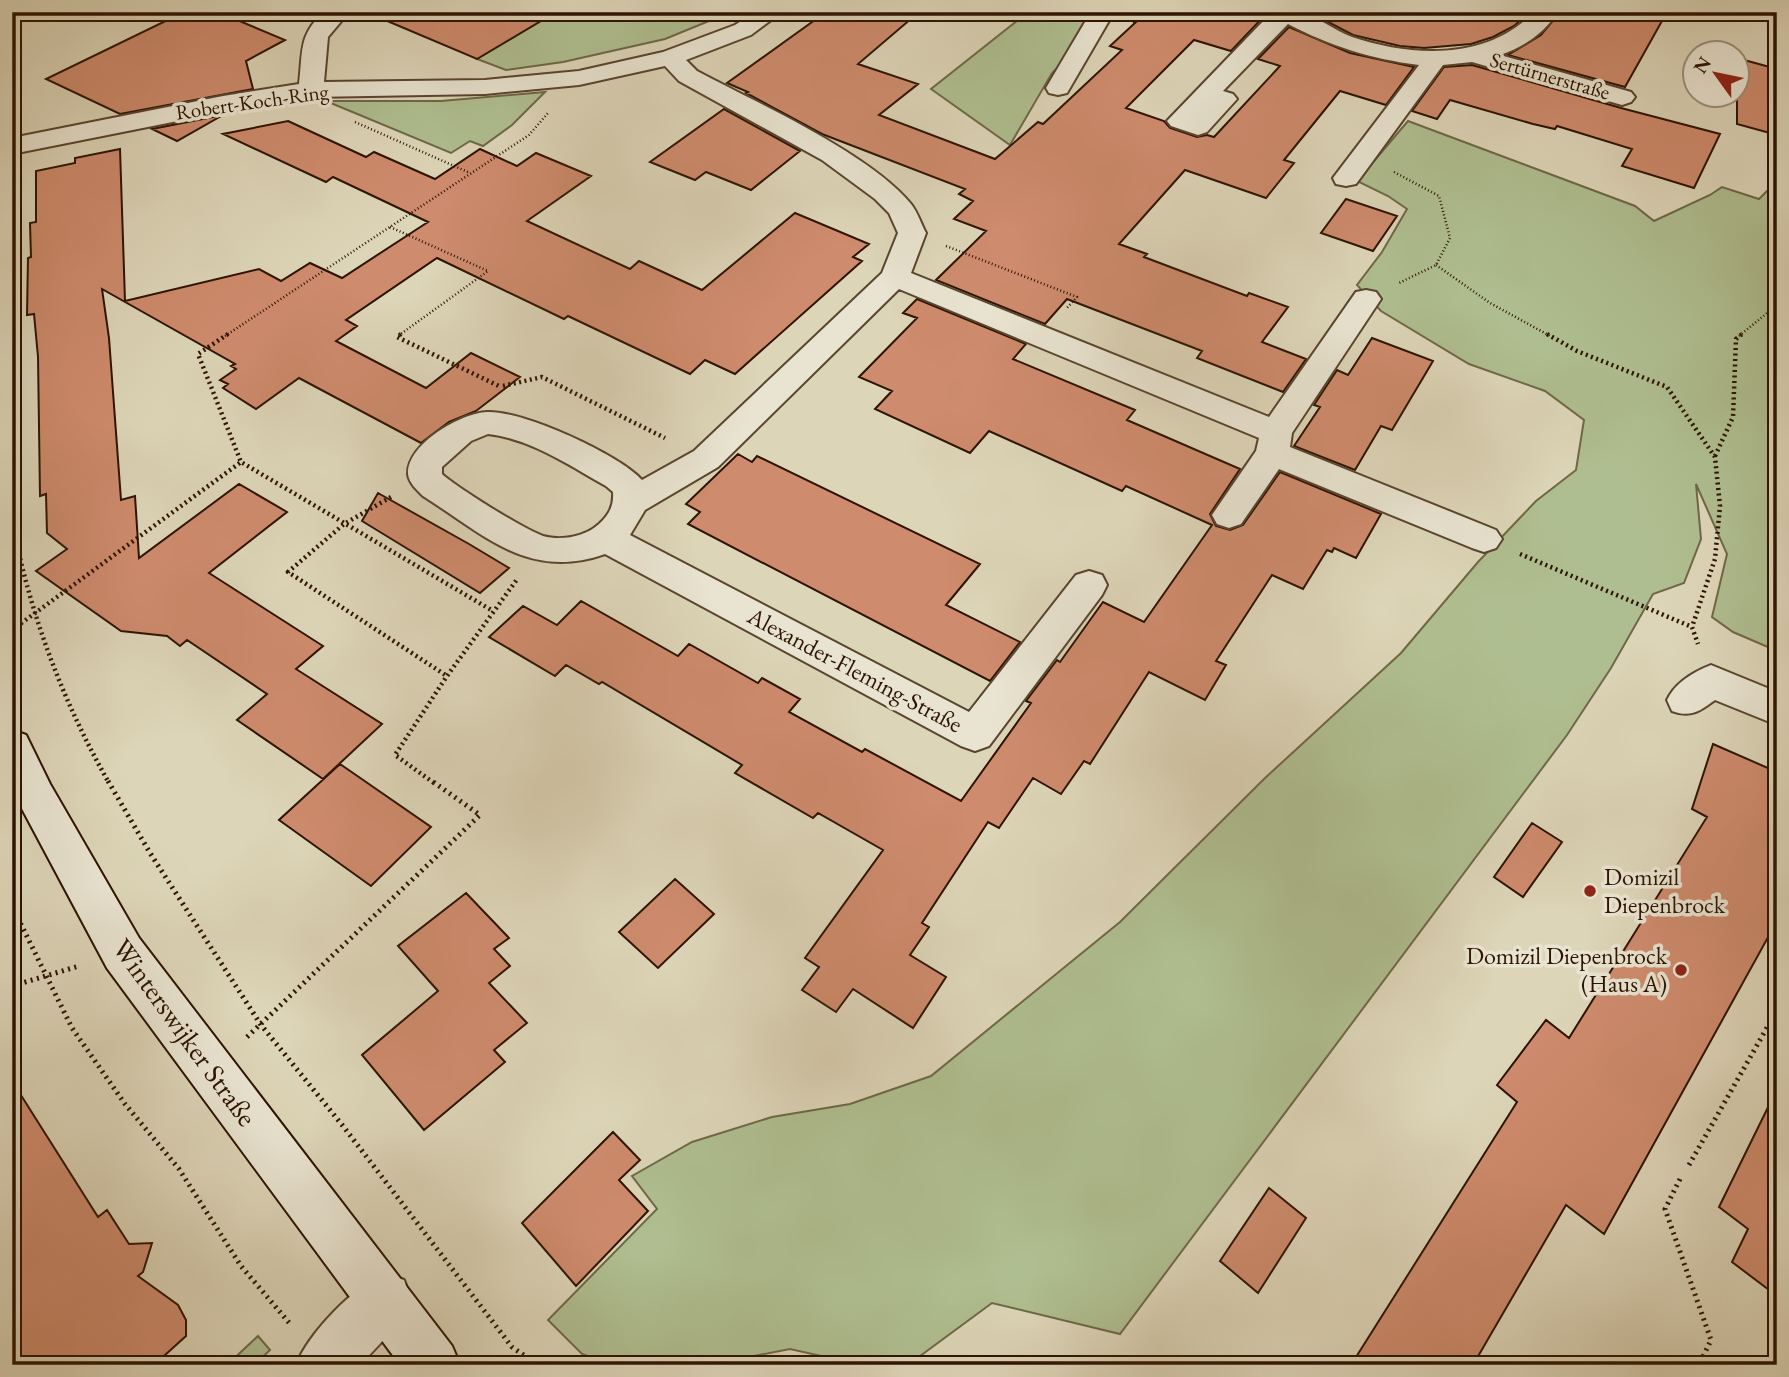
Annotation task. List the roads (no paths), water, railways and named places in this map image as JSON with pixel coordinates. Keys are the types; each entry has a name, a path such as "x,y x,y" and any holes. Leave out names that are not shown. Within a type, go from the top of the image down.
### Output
{"street":[{"path":"311,90 316,37 319,29 338,12"},
{"name":"Robert-Koch-Ring","path":"12,146 223,104 311,90 485,87 579,78 670,58 743,30 771,12"},
{"path":"1058,88 1103,12"},
{"name":"Sertürnerstraße","path":"1206,93 1284,13 1342,41 1383,52 1436,58 1477,56 1516,41 1538,26 1548,12"},
{"name":"Sertürnerstraße","path":"1477,56 1622,97"},
{"path":"631,502 706,459 895,276 912,233 901,210 885,192 831,154 688,76 670,58"},
{"path":"1354,168 1436,58"},
{"path":"895,276 1042,336 1483,539"},
{"path":"1229,515 1366,299"},
{"path":"500,422 521,428 618,477 629,487 631,502 625,521 607,539 580,550 540,549 435,487 425,477 426,464 463,430 474,425 500,422"},
{"name":"Alexander-Fleming-Straße","path":"607,539 975,734 1088,585"},
{"path":"1698,691 1777,709"},
{"name":"Winterswijker Straße","path":"12,747 36,797 123,953 433,1365"},
{"path":"309,1348 385,1299"}],"place":[{"name":"Domizil Diepenbrock","path":"1590,891"},
{"name":"Domizil Diepenbrock (Haus A)","path":"1681,970"}]}
